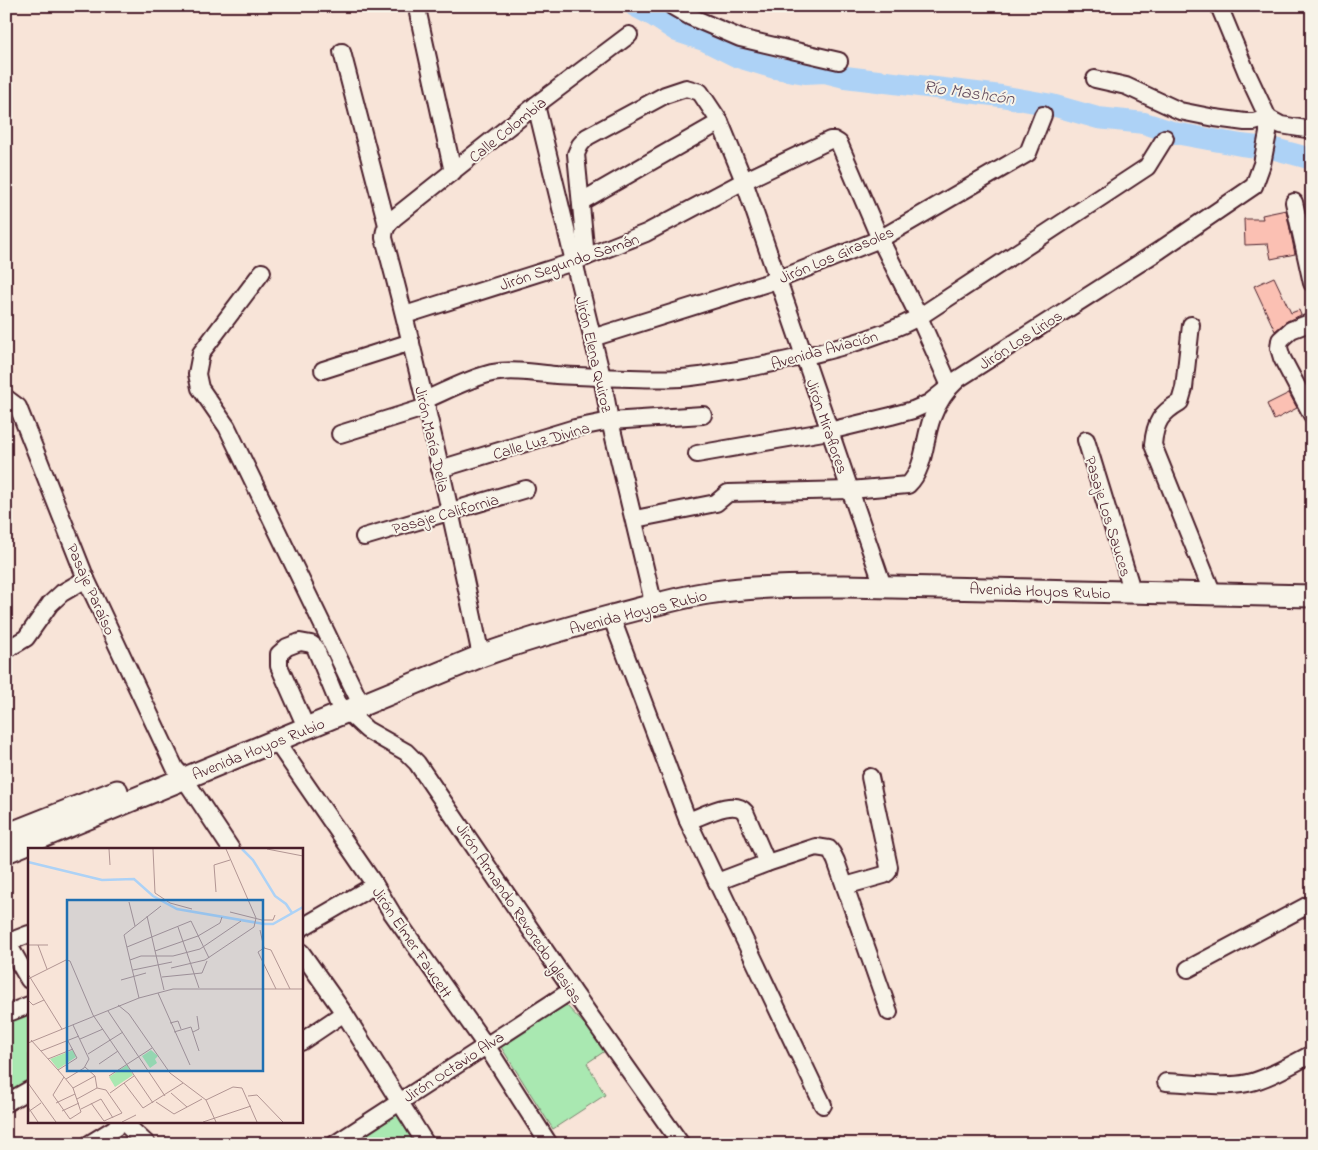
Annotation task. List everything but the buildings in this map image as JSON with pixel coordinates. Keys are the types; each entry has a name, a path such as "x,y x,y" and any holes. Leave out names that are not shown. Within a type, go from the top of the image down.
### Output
{"main road":[{"name":"Avenida Hoyos Rubio","path":"6,852 302,718 347,704 554,619 652,599 705,583 749,577 834,574 881,580 1210,588 1312,596"},
{"name":"Avenida Hoyos Rubio","path":"1210,588 1312,583"},
{"name":"Avenida Hoyos Rubio","path":"480,651 611,616 652,599"},
{"name":"Avenida Hoyos Rubio","path":"179,773 276,741 347,704"},
{"name":"Avenida Hoyos Rubio","path":"6,835 34,839"}],"street":[{"path":"672,6 691,17 740,38 839,61"},
{"path":"1219,6 1268,126"},
{"path":"418,13 453,172"},
{"name":"Calle Colombia","path":"387,225 536,105 629,35"},
{"name":"Jirón María Delia","path":"342,52 387,225 384,231 384,238 426,403 480,651"},
{"path":"1095,79 1126,86 1180,111 1254,122 1268,126 1281,125 1312,130"},
{"name":"Jirón Miraflores","path":"579,260 582,201 576,154 580,146 587,137 665,94 686,88 700,92 720,122 744,181 881,580"},
{"name":"Jirón Elena Quiroz","path":"536,105 579,260 592,338 652,599"},
{"name":"Jirón Los Girasoles","path":"592,338 777,280 880,240 1028,153 1043,115"},
{"path":"582,201 720,122"},
{"name":"Jirón Los Lirios","path":"635,519 716,503 728,493 850,490 904,486 910,483 924,453 932,418 950,386 976,366 1251,190 1257,180 1262,164 1268,126"},
{"name":"Avenida Aviación","path":"340,434 426,403 491,374 525,373 639,379 705,376 804,356 895,329 919,317 1147,167 1164,138"},
{"name":"Jirón Segundo Samán","path":"405,315 579,260 646,233 744,181 830,140 839,143 880,240"},
{"path":"1294,202 1312,283"},
{"path":"697,454 829,430 914,410 929,403 950,386 919,317 880,240"},
{"path":"262,272 201,353 197,374 200,388 227,427 347,704"},
{"path":"1312,322 1291,330 1280,340 1279,348 1282,358 1312,415"},
{"path":"1191,325 1184,388 1180,402 1168,409 1158,420 1154,432 1153,445 1210,588"},
{"path":"323,370 410,342"},
{"name":"Pasaje Paraíso","path":"7,398 18,407 86,579 179,773 231,848"},
{"name":"Calle Luz Divina","path":"440,469 559,433 610,421 703,415"},
{"name":"Pasaje Los Sauces","path":"1086,440 1131,586"},
{"name":"Pasaje California","path":"364,537 526,489"},
{"path":"6,650 26,638 50,604 62,593 86,579"},
{"path":"611,616 688,821 823,1105"},
{"path":"302,718 278,659 282,651 300,642 311,644 315,647 347,704"},
{"name":"Jirón Armando Revoredo Iglesias","path":"347,704 367,730 406,752 417,763 572,990 681,1144"},
{"name":"Jirón Elmer Faucett","path":"276,741 375,885 392,914 485,1045 549,1144"},
{"path":"845,886 884,875 889,867 870,776"},
{"path":"688,821 727,807 736,806 742,808 766,863"},
{"path":"717,882 766,863 816,847 823,847 832,852 889,1012"},
{"path":"302,927 375,885"},
{"path":"1188,969 1312,903"},
{"path":"28,934 7,943 28,978"},
{"path":"302,953 344,1013 426,1144"},
{"name":"Jirón Octavio Alva","path":"335,1144 572,990"},
{"path":"6,1014 28,1005"},
{"path":"302,1041 344,1013"},
{"path":"1166,1082 1236,1085 1248,1083 1312,1054"},
{"path":"6,1103 28,1091"},
{"path":"88,1144 115,1128 120,1122"},
{"path":"122,1122 147,1144"}],"green space":[{"path":"565,1004 608,1049 587,1063 605,1095 553,1129 501,1047"},
{"path":"28,1011 28,1082 6,1094 6,1020"},
{"path":"399,1110 421,1144 347,1144"}],"waterway":[{"name":"Río Mashcón","path":"635,6 677,31 704,40 738,57 775,68 805,73 825,72 845,77 1001,96 1052,105 1098,118 1144,123 1175,133 1275,149 1312,159"}]}
